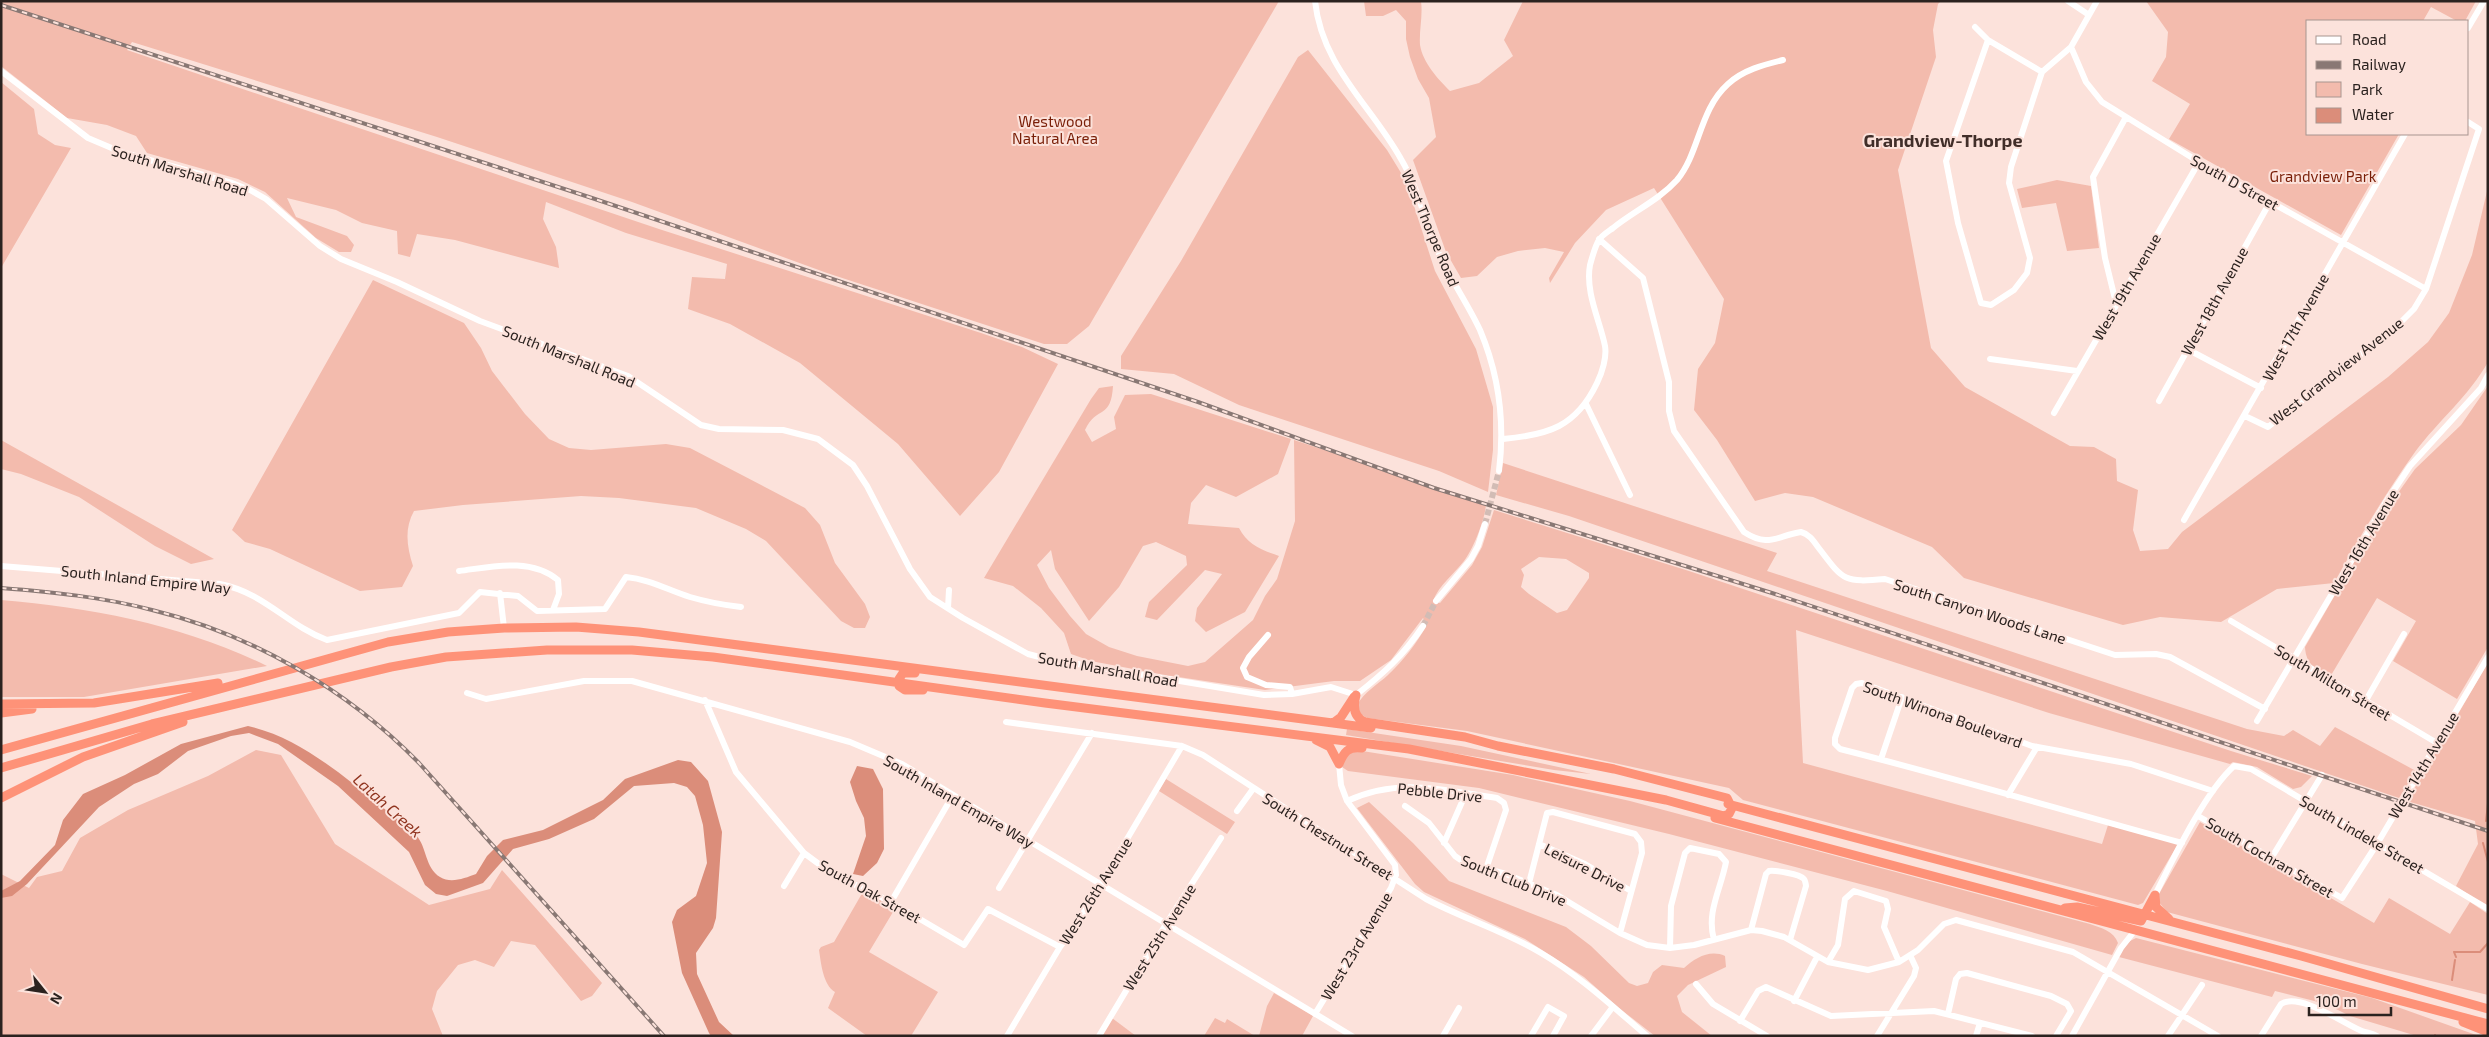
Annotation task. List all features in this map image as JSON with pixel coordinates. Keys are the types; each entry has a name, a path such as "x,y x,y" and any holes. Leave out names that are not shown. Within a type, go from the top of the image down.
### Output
{"highway":[{"path":"1,750 256,677 388,642 448,632 504,628 576,627 638,632 820,654 990,680 1498,746"},
{"path":"1,768 152,724 391,667 446,657 547,650 632,650 713,657 899,682"},
{"path":"990,680 962,679 906,672 900,677 899,686 905,690 996,696 1409,749 1543,774 1641,796 2058,909 2141,922 2177,923 2412,986 2488,1009"},
{"path":"1,713 82,704 256,677"},
{"path":"1332,723 1341,717 1356,695"},
{"path":"1356,695 1354,710 1360,720 1365,722 1465,737 1586,765 2064,894 2141,922 2413,1004 2488,1024"},
{"path":"1,798 53,771 102,749 155,730 224,712 258,698"},
{"path":"1,704 82,704"},
{"path":"1298,735 1330,747 1339,764"},
{"path":"1339,764 1345,752 1357,747 1477,762"},
{"path":"1641,796 1666,800 1724,816 1729,814 1732,805"},
{"path":"2064,894 2080,893 2142,909 2155,895"},
{"path":"2141,922 2155,895"},
{"path":"2155,895 2156,907 2161,914 2177,923"},
{"path":"2412,986 2488,1002"},
{"path":"2413,1004 2488,1032"}],"street":[{"name":"West Thorpe Road","path":"1315,1 1321,33 1345,80 1401,158 1420,198 1440,256 1480,330 1492,364 1499,396 1503,439 1498,471"},
{"path":"2068,1 2090,14"},
{"path":"1988,40 1946,162 1958,223 1981,303 1991,305 2014,290 2027,273 2030,258 2009,183 2011,167 2042,72 2071,47 2097,1"},
{"path":"2469,26 2484,1"},
{"path":"1975,27 1988,40 2042,72"},
{"name":"South D Street","path":"2071,47 2086,82 2094,94 2126,117 2199,162 2426,289"},
{"path":"1503,439 1543,434 1570,420 1586,404 1600,378 1606,349 1590,286 1590,265 1599,239 1627,216 1661,196 1678,179 1708,112 1717,96 1729,83 1752,68 1783,60"},
{"name":"South Marshall Road","path":"1,71 94,141 121,152 232,182 250,190 266,200 320,246 341,259 397,282 480,321 628,376 701,425 719,428 783,430 818,439 853,465 867,486 910,569 930,597 1028,654 1047,659 1264,695 1292,694 1331,687 1356,695"},
{"path":"2116,303 2105,258 2093,177 2126,117"},
{"name":"West Grandview Avenue","path":"2245,416 2268,427 2399,324 2414,309 2426,289 2479,129 2469,123"},
{"name":"West 17th Avenue","path":"2184,520 2404,135"},
{"name":"West 19th Avenue","path":"2054,413 2199,162"},
{"name":"West 18th Avenue","path":"2159,401 2270,202"},
{"name":"South Canyon Woods Lane","path":"1599,239 1644,278 1669,382 1669,411 1674,431 1744,532 1769,541 1801,532 1810,537 1838,574 1846,578 1858,581 1885,579 2115,655 2156,654 2170,657 2265,709"},
{"path":"2187,349 2261,388"},
{"path":"1990,359 2077,371"},
{"name":"West 16th Avenue","path":"2257,722 2386,502 2410,466 2481,388 2488,375"},
{"path":"1586,404 1630,495"},
{"path":"1436,602 1444,589 1471,559 1478,546 1485,524"},
{"path":"459,571 512,564 550,574 558,580 559,594 553,610"},
{"name":"South Inland Empire Way","path":"1,566 220,584 239,588 263,601 313,635 327,640 459,613 480,592 500,593"},
{"path":"504,628 500,593 518,596 537,611 605,608 626,577 643,578 689,596 718,604 741,606"},
{"path":"948,590 948,608"},
{"name":"South Milton Street","path":"2231,621 2436,743"},
{"path":"1356,695 1389,669 1402,656 1423,626"},
{"path":"2365,702 2404,634"},
{"path":"1268,635 1249,657 1243,668 1247,677 1266,685 1290,687 1292,694"},
{"name":"West 14th Avenue","path":"2342,898 2377,844 2488,657"},
{"name":"South Inland Empire Way","path":"467,693 486,699 584,681 612,679 632,681 850,742 902,764 1352,1036"},
{"name":"South Winona Boulevard","path":"2182,843 2008,795 1966,781 1840,749 1835,744 1852,688 1859,683 2037,747 2131,764 2214,791"},
{"path":"1881,759 1902,697"},
{"name":"South Oak Street","path":"705,700 736,772 804,853 831,873 891,902 965,945 988,908 1060,947"},
{"name":"South Chestnut Street","path":"1006,722 1182,746 1203,755 1253,789 1439,905 1515,938 1542,953 1576,976 1647,1036"},
{"path":"999,888 1092,734"},
{"name":"West 26th Avenue","path":"1007,1036 1060,947 1075,928 1182,746"},
{"name":"South Winona Boulevard","path":"2008,795 2037,747"},
{"path":"1339,764 1341,785 1347,801 1392,861 1396,868 1395,877"},
{"name":"South Lindeke Street","path":"2214,791 2222,776 2234,766 2251,769 2488,909"},
{"path":"2272,857 2322,775"},
{"name":"Pebble Drive","path":"1347,801 1372,790 1402,786 1497,798 1504,803 1506,810 1486,869"},
{"path":"1237,810 1253,789"},
{"path":"2155,895 2182,843 2214,791"},
{"path":"1444,843 1466,793"},
{"path":"891,902 953,796"},
{"name":"South Club Drive","path":"1405,806 1429,823 1460,860 1471,866 1529,883 1566,900 1620,933 1647,945 1670,948 1714,940 1751,930 1775,934 1790,940 1828,962 1868,970 1899,962 1910,955 1944,924 1956,920 2064,948 2218,1036"},
{"path":"1529,883 1547,813 1553,812 1630,831 1639,837 1642,853 1620,933"},
{"name":"South Cochran Street","path":"2198,816 2342,898"},
{"name":"West 25th Avenue","path":"1099,1036 1220,838"},
{"name":"Leisure Drive","path":"1539,844 1585,864 1632,891"},
{"path":"1670,948 1671,906 1687,850 1694,848 1719,854 1724,858 1725,866 1712,914 1711,928 1714,940"},
{"path":"784,886 804,853"},
{"path":"1751,930 1769,871 1776,870 1802,877 1806,882 1790,940"},
{"name":"West 23rd Avenue","path":"1315,1014 1395,877"},
{"path":"1828,962 1838,945 1845,899 1848,894 1854,891 1886,901 1888,909 1884,927 1899,962"},
{"path":"2072,1036 2129,936 2141,922"},
{"path":"1877,1036 1916,971 1910,955"},
{"path":"1794,1001 1817,957"},
{"path":"1948,1014 1956,979 1960,974 1967,973 2050,996 2067,1004 2071,1008 2056,1036"},
{"path":"1696,984 1713,1004 1767,1036"},
{"path":"2168,1036 2202,985"},
{"path":"1740,1021 1761,988 1766,987 1831,1016 1928,1011 1948,1014 2032,1036"},
{"path":"2262,1036 2282,1003 2298,1003 2325,1012 2364,1034 2377,1036"},
{"path":"1443,1036 1459,1008"},
{"path":"1532,1036 1548,1008 1564,1016 1553,1036"},
{"path":"1591,1036 1612,1008"},
{"path":"1976,1036 1980,1023"}],"green space":[{"name":"Westwood Natural Area","path":"1,1 1279,1 1089,326 1067,344 1044,344 827,273 632,202 437,137 132,42 127,50 659,229 981,333 1022,347 1058,364 999,472 960,516 898,444 800,363 730,324 688,309 692,277 725,279 727,264 626,233 546,202 543,219 556,247 559,268 455,240 417,234 410,257 398,254 397,231 362,223 336,210 287,198 296,217 347,236 354,245 351,252 339,252 316,238 265,192 238,179 147,153 136,136 107,125 67,118 1,66"},
{"path":"1364,1 1421,1 1420,45 1422,52 1432,70 1450,91 1479,83 1513,56 1504,40 1523,1 1941,1 1938,4 1933,30 1936,57 1898,170 1931,348 1965,387 2070,446 2094,447 2116,459 2117,481 2138,490 2133,530 2140,551 2168,549 2182,532 2388,377 2428,342 2449,313 2472,255 2488,187 2488,362 2472,386 2415,452 2373,516 2334,583 2277,589 2221,622 2160,617 2123,625 1964,578 1932,547 1813,497 1785,493 1755,501 1717,440 1694,410 1698,369 1715,343 1724,299 1654,188 1606,210 1575,243 1550,283 1549,278 1564,252 1545,248 1518,251 1497,257 1477,276 1461,278 1446,252 1413,160 1436,137 1429,98 1418,79 1410,57 1406,39 1406,21 1396,10 1383,16 1366,16"},
{"name":"Grandview Park","path":"2146,1 2476,1 2466,20 2455,20 2431,7 2424,20 2306,20 2306,135 2398,135 2341,235 2169,139 2190,104 2152,81 2166,57 2168,32"},
{"path":"1308,50 1387,150 1406,181 1435,271 1476,349 1493,407 1493,450 1488,492 1439,471 1239,405 1174,374 1121,369 1121,356 1181,261 1298,57"},
{"path":"1,82 34,109 38,134 55,145 71,148 1,268"},
{"path":"2057,180 2091,186 2099,248 2067,251 2056,203 2022,208 2017,189"},
{"path":"373,280 464,323 481,348 492,371 525,414 549,439 569,448 591,450 666,444 690,448 805,508 820,525 835,563 865,604 870,617 865,628 854,628 841,621 766,541 746,529 696,508 619,498 581,496 463,505 414,511 408,531 409,552 413,566 402,587 360,591 270,549 245,542 232,530"},
{"path":"1113,386 1109,404 1094,417 1085,430 1092,442 1116,429 1114,417 1125,395 1151,394 1291,439 1278,474 1236,497 1206,485 1191,503 1188,524 1239,528 1242,534 1255,546 1279,556 1245,612 1206,632 1195,621 1197,608 1222,574 1205,570 1157,620 1145,617 1149,602 1187,565 1186,556 1156,542 1143,546 1119,587 1089,621 1055,569 1051,550 1037,565 1049,588 1086,634 1109,647 1137,656 1188,666 1205,662 1253,620 1265,596 1277,579 1295,521 1294,440 1486,503 1481,525 1471,549 1464,561 1439,590 1433,601 1440,603 1472,565 1482,547 1494,510 1689,571 2231,751 2312,776 2301,787 2293,789 2257,767 2233,762 2230,764 2049,713 1796,630 1803,763 2102,844 2108,825 2178,844 2143,903 2138,905 1743,800 1729,788 1467,731 1367,718 1359,713 1357,705 1363,696 1399,664 1419,639 1427,625 1423,618 1391,660 1360,681 1334,681 1265,690 1165,675 1091,661 1071,654 1064,633 1041,608 1013,586 984,578 1099,388","holes":["1539,557 1566,559 1589,573 1589,578 1567,610 1557,613 1521,587 1524,575 1521,569"]},
{"path":"2488,386 2488,647 2457,699 2393,661 2416,621 2377,598 2330,677 2316,669 2307,658 2305,647 2376,524 2415,469 2461,425"},
{"path":"1,440 214,559 191,564 155,546 79,497 21,474 1,469"},
{"path":"1503,463 1777,553 1767,571 2247,729 2284,736 2293,730 2320,746 2335,727 2416,771 2399,798 1569,516 1496,495"},
{"path":"1,600 70,608 170,629 235,652 267,666 84,697 1,697"},
{"path":"2488,663 2488,908 2456,886 2478,844 2475,821 2407,801"},
{"path":"1347,729 1461,746 1591,774 1554,770 1346,735"},
{"path":"256,750 281,755 335,844 429,905 490,889 502,870 602,983 592,996 581,1001 535,945 511,941 494,967 475,960 458,965 437,991 432,1009 443,1036 1,1036 1,874 29,888 37,877 62,871 80,838 128,810 208,776"},
{"path":"1356,750 1513,775 1630,801 2090,924 2110,933 2118,943 2112,955 1887,891 1669,834 1479,788 1348,771 1342,767 1348,753"},
{"path":"1166,779 1235,822 1227,834 1159,791"},
{"path":"1369,802 1413,843 1449,881 1566,927 1591,946 1629,983 1637,986 1648,983 1653,972 1662,965 1684,968 1693,961 1708,954 1725,956 1726,967 1688,985 1677,996 1682,1012 1712,1036 1655,1036 1584,977 1525,939 1424,892 1415,884 1357,808"},
{"path":"2200,822 2374,923 2389,898 2450,934 2470,902 2488,914 2488,995 2362,964 2167,912 2159,902 2159,894"},
{"path":"864,890 896,907 869,952 938,992 911,1036 867,1036 828,1008 835,992 825,979 819,950 821,947 834,942"},
{"path":"2136,938 2372,998 2479,1036 2417,1036 2350,1016 2326,1004 2275,991 2272,997 2119,957 2126,943"},
{"path":"1274,993 1313,1016 1302,1036 1259,1036 1267,1006"},
{"path":"1112,1018 1136,1036 1101,1036"},
{"path":"1215,1018 1225,1023 1227,1019 1255,1036 1204,1036"}],"water":[{"path":"248,726 266,731 302,748 335,770 412,831 420,840 431,868 440,877 449,880 458,880 476,874 487,856 503,840 543,830 603,800 625,779 678,760 691,762 708,781 722,832 716,918 713,928 696,953 697,974 719,1022 734,1036 711,1036 682,973 672,922 677,910 696,896 707,863 703,825 695,796 687,787 674,783 634,786 594,819 549,839 513,849 483,883 447,896 436,894 425,885 409,852 338,786 278,744 249,733 231,736 188,751 158,774 134,784 99,807 27,884 12,896 1,898 1,891 20,881 55,845 63,820 83,794 125,775 181,744"},
{"path":"857,766 873,769 883,789 884,849 877,863 863,876 853,874 866,836 864,818 850,782"}],"waterway":[{"path":"2486,821 2488,803"},
{"path":"2483,843 2488,862"},
{"path":"2456,957 2454,952 2480,952 2488,943"},
{"path":"2452,980 2455,960"}],"tunnel":[{"path":"1485,524 1499,471"},
{"path":"1423,626 1436,601"}],"railway":[{"path":"1,5 592,198 1198,402 1434,488 1772,593 2488,831"},
{"path":"1,588 96,598 134,605 189,620 261,649 329,688 361,711 419,763 664,1036"}],"district":[{"name":"Grandview-Thorpe","path":"1943,140"}],"water label":[{"name":"Latah Creek","path":"388,805"}]}
